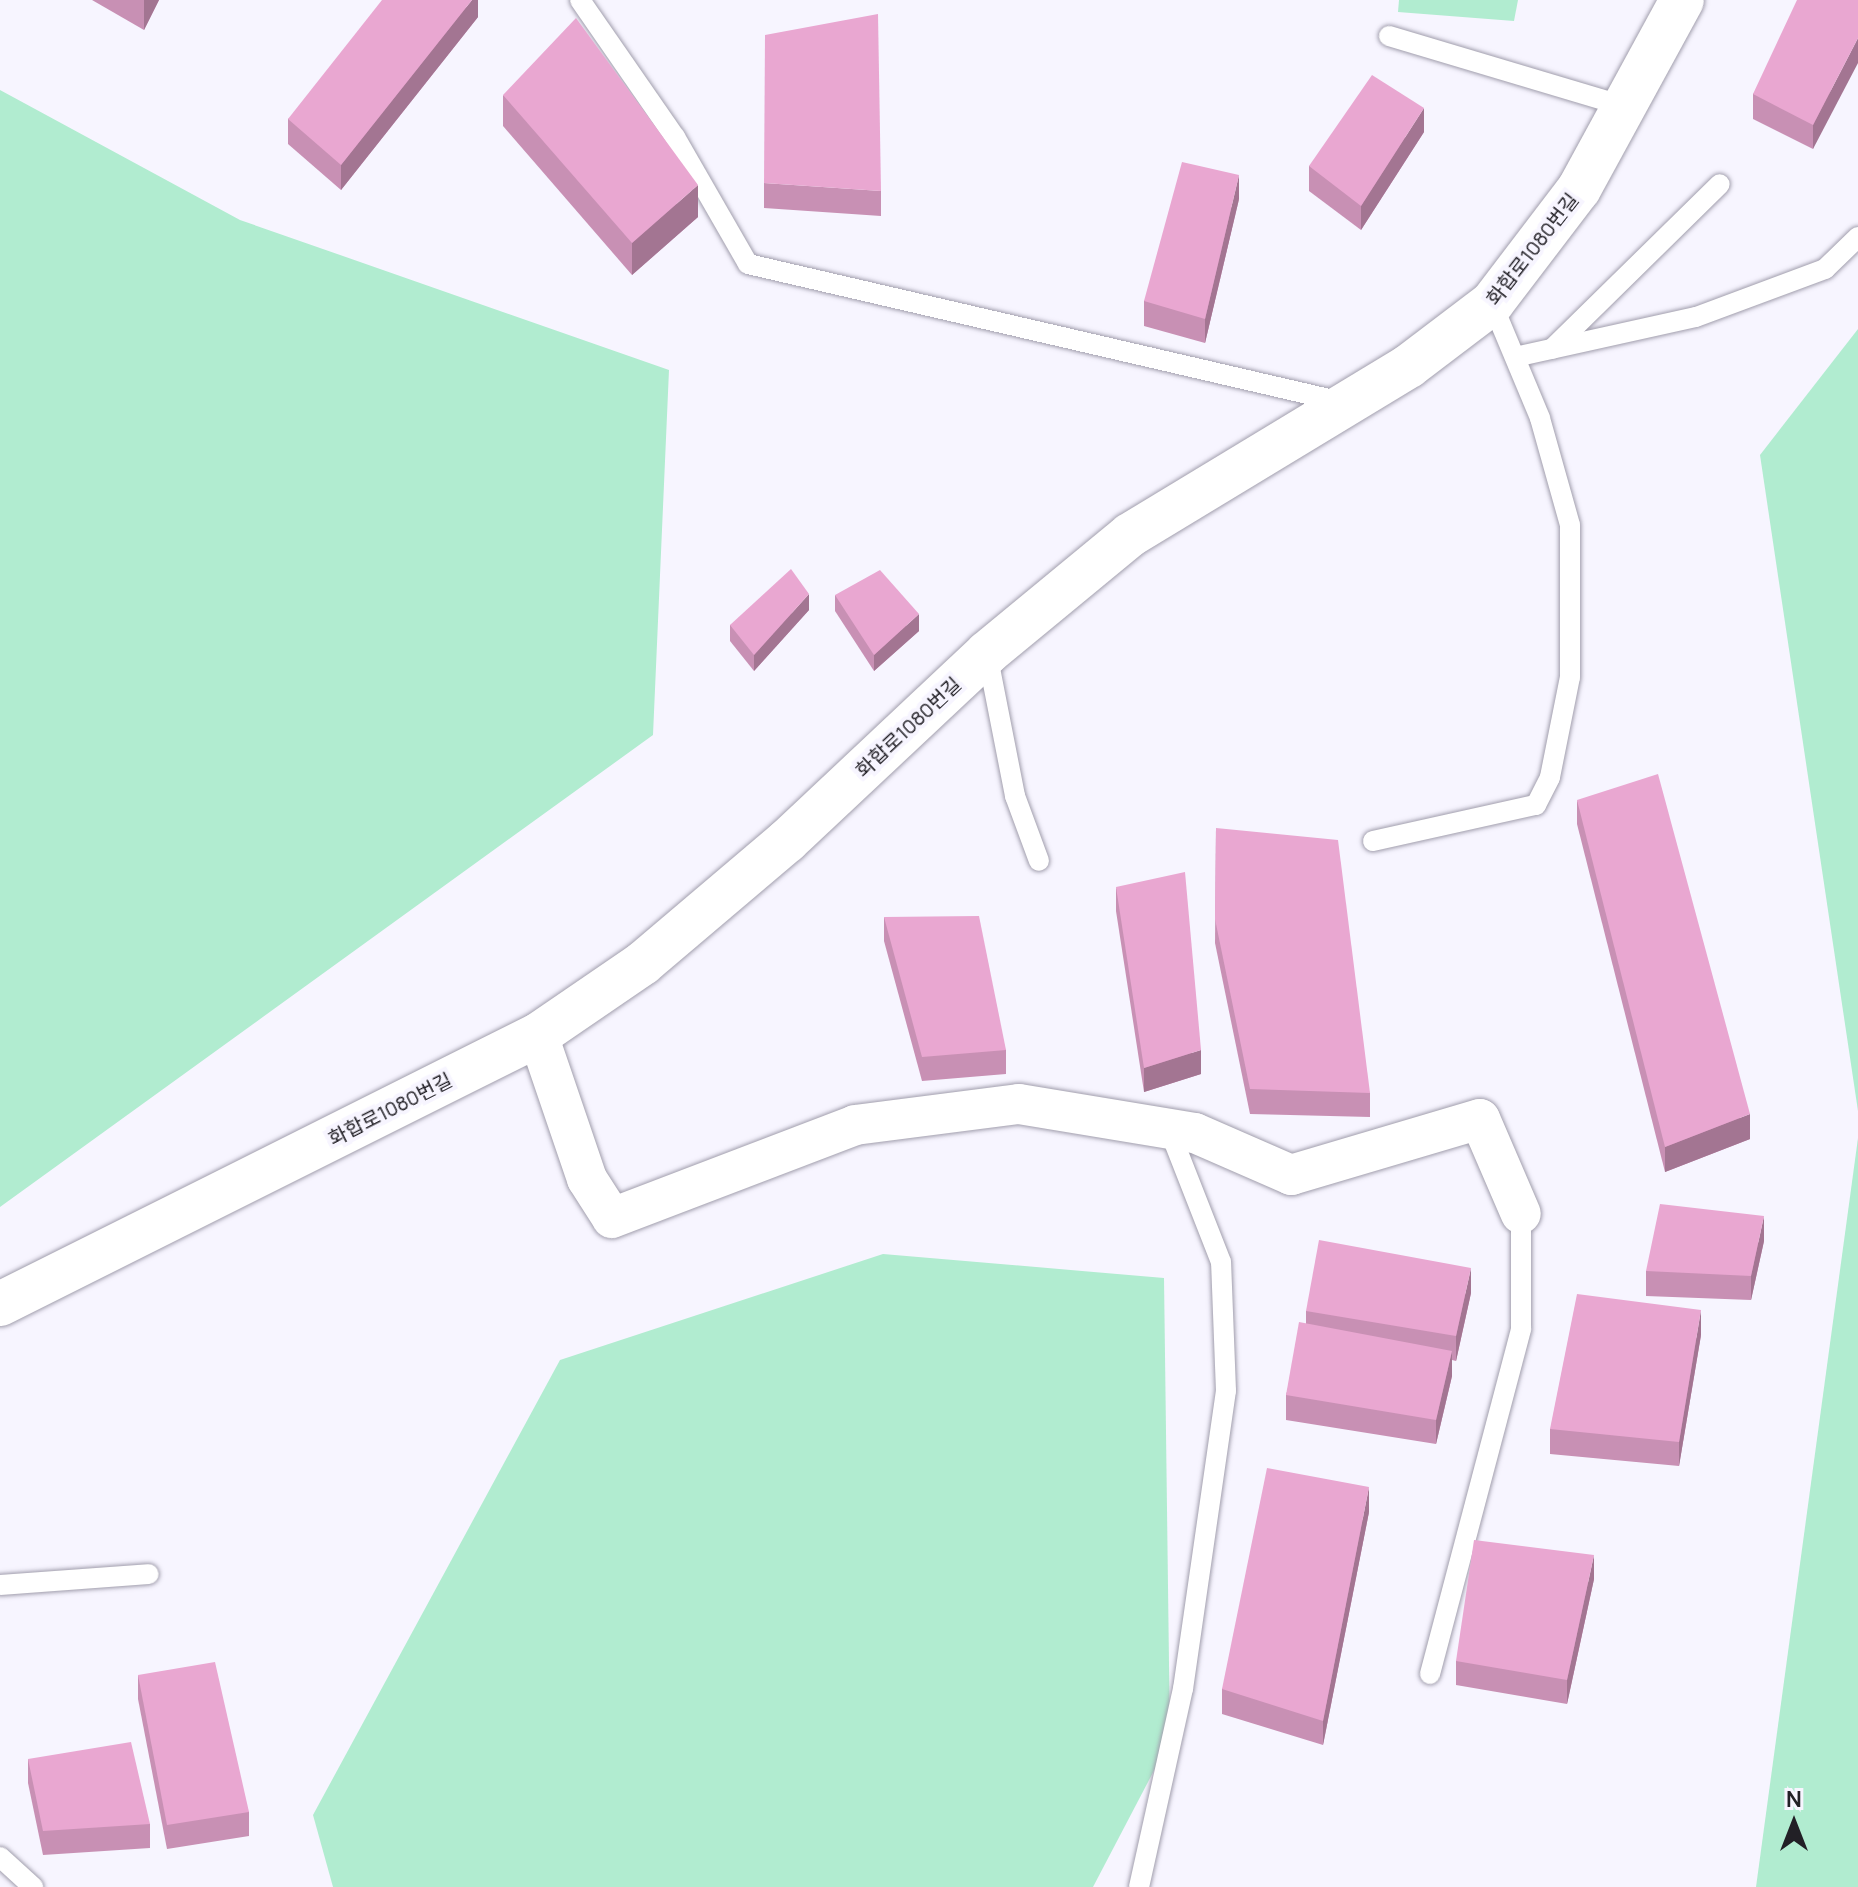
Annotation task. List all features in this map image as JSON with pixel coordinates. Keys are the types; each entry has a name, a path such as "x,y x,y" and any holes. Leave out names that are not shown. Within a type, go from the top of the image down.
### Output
{"street":[{"name":"화합로1080번길","path":"0,1304 538,1035 643,963 787,841 987,653 1130,535 1342,402 1409,366 1492,303 1579,189 1682,0"},
{"path":"538,1035 587,1179 612,1218 855,1125 1019,1104 1169,1129 1291,1175 1480,1119 1521,1214"}],"lane":[{"path":"580,0 675,137 748,264 1342,402"},
{"path":"1389,36 1624,106"},
{"path":"1552,349 1720,184"},
{"path":"1515,357 1696,317 1825,269 1858,237"},
{"path":"1373,841 1536,805 1550,777 1570,677 1570,525 1515,357 1492,303"},
{"path":"987,653 1015,796 1039,861"},
{"path":"1139,1887 1183,1689 1226,1391 1221,1262 1169,1129"},
{"path":"1430,1674 1521,1329 1521,1214"},
{"path":"0,1585 149,1574"},
{"path":"0,1857 33,1887"}],"green space":[{"path":"1399,0 1518,0 1514,21 1398,12"},
{"path":"0,90 240,220 669,370 653,735 0,1207"},
{"path":"1858,329 1858,1111 1760,455"},
{"path":"1858,1138 1858,1887 1756,1887"},
{"path":"883,1254 1164,1278 1170,1740 1093,1887 333,1887 313,1815 560,1360"}],"building":[{"path":"382,0 472,0 341,165 288,119"},
{"path":"1797,0 1858,0 1858,38 1813,125 1753,94"},
{"path":"878,14 881,191 764,183 765,35"},
{"path":"576,18 698,185 632,243 503,95"},
{"path":"1372,75 1424,108 1361,206 1309,166"},
{"path":"1182,162 1239,175 1205,319 1144,301"},
{"path":"791,569 809,594 754,655 730,625"},
{"path":"880,570 919,614 874,655 835,595"},
{"path":"1658,774 1750,1114 1665,1147 1577,800"},
{"path":"1216,828 1338,840 1370,1093 1250,1089 1215,919"},
{"path":"1185,872 1201,1050 1144,1068 1116,887"},
{"path":"979,916 1006,1050 922,1057 884,917"},
{"path":"1660,1204 1764,1216 1751,1276 1646,1271"},
{"path":"1319,1240 1471,1268 1456,1336 1306,1311"},
{"path":"1577,1294 1701,1310 1679,1442 1550,1429"},
{"path":"1299,1322 1452,1351 1436,1420 1286,1395"},
{"path":"1267,1468 1369,1487 1323,1721 1222,1689"},
{"path":"1474,1540 1594,1555 1567,1680 1456,1661"},
{"path":"215,1662 249,1812 167,1825 138,1675"},
{"path":"131,1742 150,1824 43,1831 28,1759"}]}
